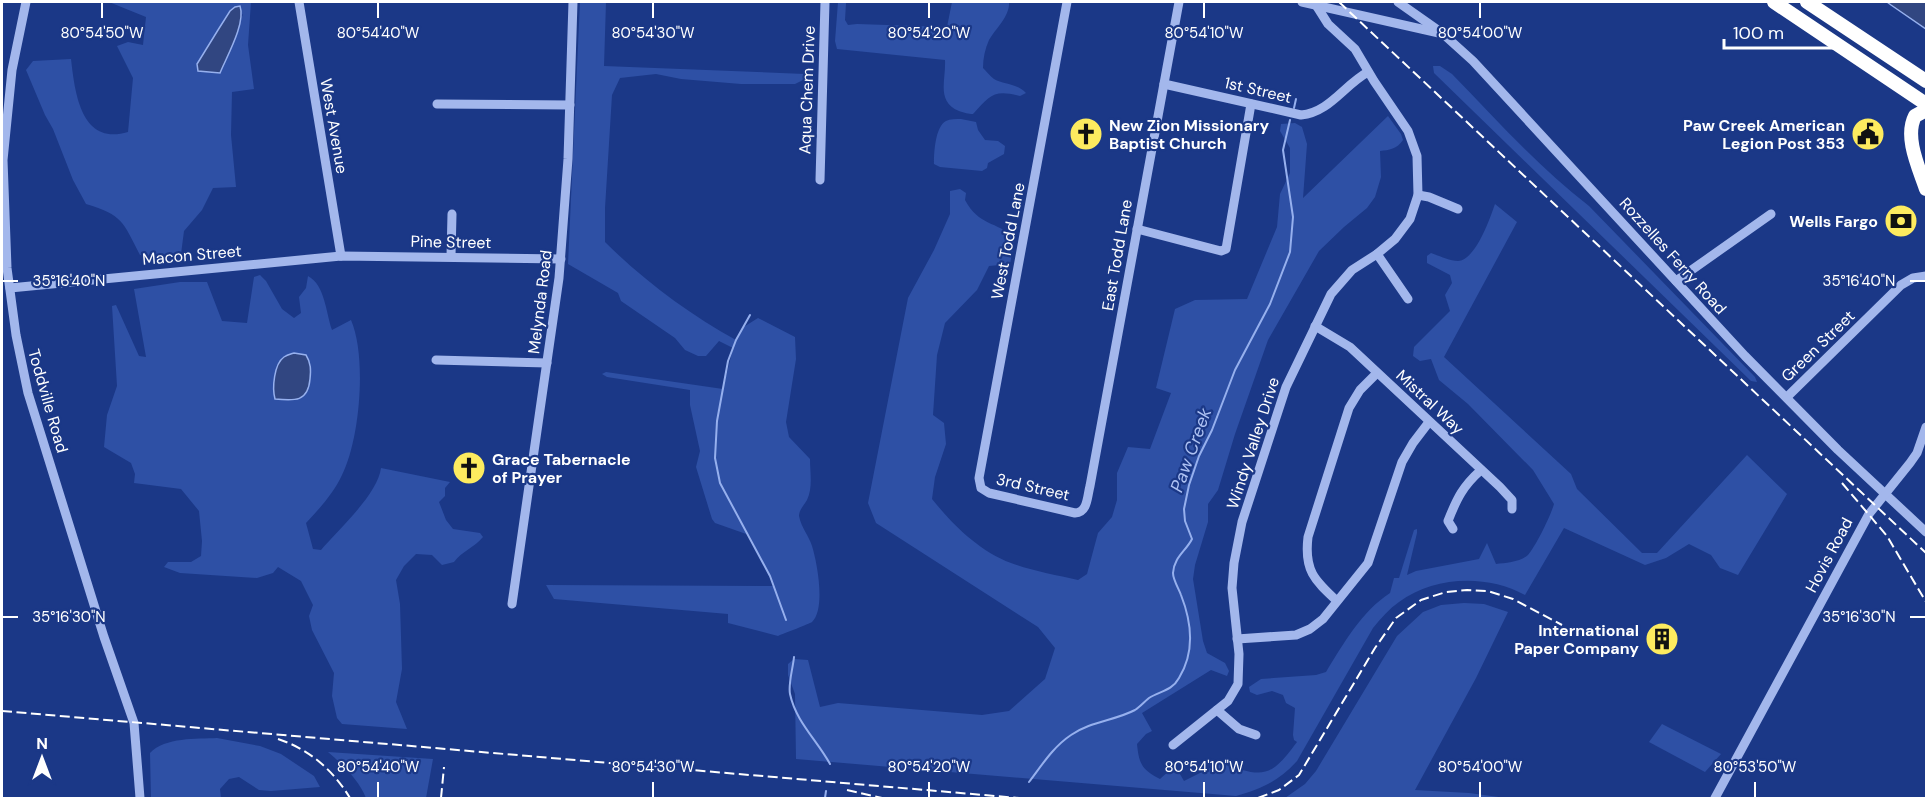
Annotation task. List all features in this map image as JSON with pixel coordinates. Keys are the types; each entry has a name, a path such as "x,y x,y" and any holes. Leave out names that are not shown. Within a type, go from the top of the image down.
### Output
{"highway":[{"path":"1774,2 1926,104"},
{"path":"1807,2 1926,81"},
{"path":"1926,110 1915,116 1911,132 1926,189"}],"street":[{"name":"Toddville Road","path":"26,2 3,127 4,211 10,288 18,348 28,393 104,637 134,723 140,798"},
{"name":"West Avenue","path":"299,2 341,256"},
{"name":"Melynda Road","path":"512,604 561,259 570,105 573,2"},
{"name":"Aqua Chem Drive","path":"820,180 825,2"},
{"name":"West Todd Lane","path":"980,486 979,478 1067,2"},
{"name":"East Todd Lane","path":"1081,512 1085,507 1090,486 1179,2"},
{"path":"1302,2 1442,33"},
{"name":"Rozzelles Ferry Road","path":"1398,2 1442,33 1492,80 1745,356 1838,450 1926,532"},
{"name":"Windy Valley Drive","path":"1173,745 1228,702 1238,684 1239,666 1232,588 1234,563 1242,522 1277,411 1290,378 1324,305 1339,282 1352,270 1377,254 1403,229 1410,219 1418,195 1419,168 1414,143 1408,131 1355,49 1328,24 1316,5"},
{"name":"1st Street","path":"1164,84 1294,114 1312,114 1331,103 1353,81 1368,72"},
{"path":"437,104 570,105"},
{"path":"1137,229 1221,251 1226,249 1251,104"},
{"path":"1418,195 1458,209"},
{"path":"451,256 452,214"},
{"path":"1676,281 1771,214"},
{"path":"1377,254 1408,299"},
{"name":"Pine Street","path":"341,256 561,259"},
{"name":"Macon Street","path":"10,288 341,256"},
{"name":"Green Street","path":"1787,397 1901,285 1913,278 1926,276"},
{"name":"Mistral Way","path":"1315,326 1350,347 1512,500 1512,509"},
{"path":"436,360 547,363"},
{"path":"1337,601 1316,582 1311,573 1306,550 1308,537 1350,408 1360,390 1377,373"},
{"path":"1237,639 1296,635 1310,629 1323,619 1368,563 1402,462 1429,422"},
{"name":"Hovis Road","path":"1715,798 1845,556 1869,514 1917,453 1926,428"},
{"path":"1453,529 1448,520 1456,500 1466,484 1481,470"},
{"name":"3rd Street","path":"980,486 989,493 1075,513 1081,512"},
{"path":"1217,710 1239,729 1256,735"}],"shaded area":[{"path":"109,2 251,2 248,45 254,89 232,92 231,135 236,187 213,188 202,210 184,231 181,254 166,258 140,255 125,227 115,216 86,204 73,180 26,70 33,61 71,59 78,101 90,124 100,131 112,134 128,132 133,78 117,46 128,42 143,45 146,17","holes":["243,14 235,35 201,56 213,39"]},
{"path":"580,2 606,2 604,66 805,74 807,78 795,84 741,84 681,79 656,74 620,78 612,95 605,208 605,242 651,283 684,308 736,340 742,328 758,318 795,337 796,359 786,422 789,437 810,459 810,490 799,516 814,553 818,574 819,607 812,622 778,636 728,623 728,614 554,599 546,585 774,586 749,535 715,523 712,519 696,467 700,451 690,405 690,390 607,377 602,374 606,372 723,389 733,348 719,341 706,356 698,356 685,350 675,338 621,301 618,293 568,264"},
{"path":"838,2 846,3 845,20 848,25 947,27 952,2 1009,2 1005,17 988,43 983,68 994,79 1019,87 1026,93 1020,96 1004,93 993,95 973,114 959,111 947,102 945,96 945,60 837,49 835,41"},
{"path":"1887,2 1926,2 1926,29 1891,5"},
{"path":"240,6 238,30 220,73 198,71 197,64 230,11"},
{"path":"1433,66 1440,66 1452,74 1535,159 1589,206 1755,377 1757,382 1751,381 1434,73"},
{"path":"1388,116 1403,140 1395,147 1380,151 1381,177 1375,197 1367,208 1319,251 1268,340 1218,490 1208,504 1208,522 1193,579 1207,653 1225,663 1229,671 1227,676 1211,670 1142,713 1152,731 1137,744 1142,766 1160,779 1171,769 1177,769 1184,781 1220,763 1256,773 1272,769 1279,763 1297,742 1293,735 1295,708 1286,703 1283,695 1272,691 1257,695 1250,692 1249,687 1261,679 1316,675 1326,672 1370,609 1390,593 1394,578 1399,578 1414,530 1417,529 1417,533 1407,575 1416,571 1479,559 1487,543 1496,564 1521,559 1528,555 1535,545 1554,504 1533,470 1468,404 1439,380 1431,359 1420,361 1413,356 1414,347 1450,311 1445,295 1452,283 1450,275 1427,263 1427,256 1431,253 1455,261 1465,259 1471,254 1481,237 1495,204 1517,222 1444,357 1571,474 1577,489 1642,553 1657,553 1747,455 1787,494 1738,575 1720,568 1711,555 1689,544 1666,558 1645,565 1564,528 1525,595 1510,588 1478,581 1444,583 1413,593 1392,608 1373,628 1297,761 1269,783 1236,796 796,759 795,694 788,675 788,664 794,659 808,660 820,707 838,703 982,715 1009,711 1045,679 1055,648 1038,627 876,523 868,503 908,298 950,214 950,191 960,189 966,193 965,200 976,215 1015,238 1010,264 989,266 977,290 945,323 937,355 933,415 944,423 946,444 935,477 932,499 967,536 988,552 1027,568 1078,580 1087,574 1098,533 1112,517 1117,500 1117,473 1128,447 1150,449 1171,393 1156,388 1175,309 1195,300 1247,299 1277,227 1280,194 1290,173 1290,148 1280,131 1281,124 1295,123 1302,127 1307,144 1303,198"},
{"path":"951,119 976,122 985,140 998,141 1005,146 1004,154 988,163 987,168 982,171 940,167 934,164 936,141 942,124"},
{"path":"260,275 266,281 282,309 294,318 301,313 299,297 306,288 308,276 318,286 332,330 351,320 356,336 360,376 353,441 348,460 338,482 306,523 313,549 321,550 356,511 373,489 381,468 450,482 445,488 445,496 439,502 446,520 453,529 480,533 483,537 454,562 442,565 432,555 416,554 404,566 396,580 400,604 402,669 396,702 407,729 342,724 337,718 332,696 334,673 312,630 309,616 313,605 301,581 278,567 273,573 257,578 180,573 164,567 168,562 191,562 201,556 199,511 181,489 134,483 135,474 131,463 104,447 107,415 117,386 112,306 116,305 139,356 146,357 134,289 180,282 207,282 222,321 247,323 254,277","holes":["283,357 300,399 275,399 275,378"]},
{"path":"294,353 306,355 309,361 309,387 303,396 294,400 275,399 274,383 278,365 284,357"},
{"path":"1484,604 1508,612 1476,678 1415,790 1506,798 1285,798 1305,784 1316,771 1397,636 1423,612 1441,605"},
{"path":"1662,724 1721,754 1705,772 1649,742"},
{"path":"217,738 260,746 281,754 314,776 320,787 259,790 239,777 229,779 220,789 221,798 151,798 150,753 173,741"},
{"path":"328,752 433,759 426,798 366,798 355,779"}],"waterway":[{"name":"Paw Creek","path":"1294,108 1296,99"},
{"name":"Paw Creek","path":"1029,782 1053,751 1071,735 1086,727 1135,710 1149,698 1173,686 1188,658 1190,648 1188,616 1173,573 1178,558 1192,539 1185,521 1184,509 1199,456 1212,430 1235,370 1270,304 1290,252 1293,217 1283,150 1290,120"},
{"path":"750,315 736,340 728,361 717,421 715,458 720,483 770,576 786,620"},
{"path":"794,657 790,686 793,704 830,764"},
{"path":"825,798 826,791"}],"railway":[{"path":"1339,2 1926,553"},
{"path":"1842,483 1887,536 1926,602"},
{"path":"1258,798 1279,790 1299,775 1375,648 1396,618 1421,600 1446,592 1488,591 1513,599 1562,625"},
{"path":"2,711 1019,798"},
{"path":"278,739 300,748 319,762 336,778 350,798"},
{"path":"441,798 444,767"},
{"path":"847,790 882,798"}],"place":[{"name":"New Zion Missionary Baptist Church","path":"1086,134"},
{"name":"Paw Creek American Legion Post 353","path":"1868,134"},
{"name":"Wells Fargo","path":"1901,221"},
{"name":"Grace Tabernacle of Prayer","path":"469,468"},
{"name":"International Paper Company","path":"1662,639"}]}
